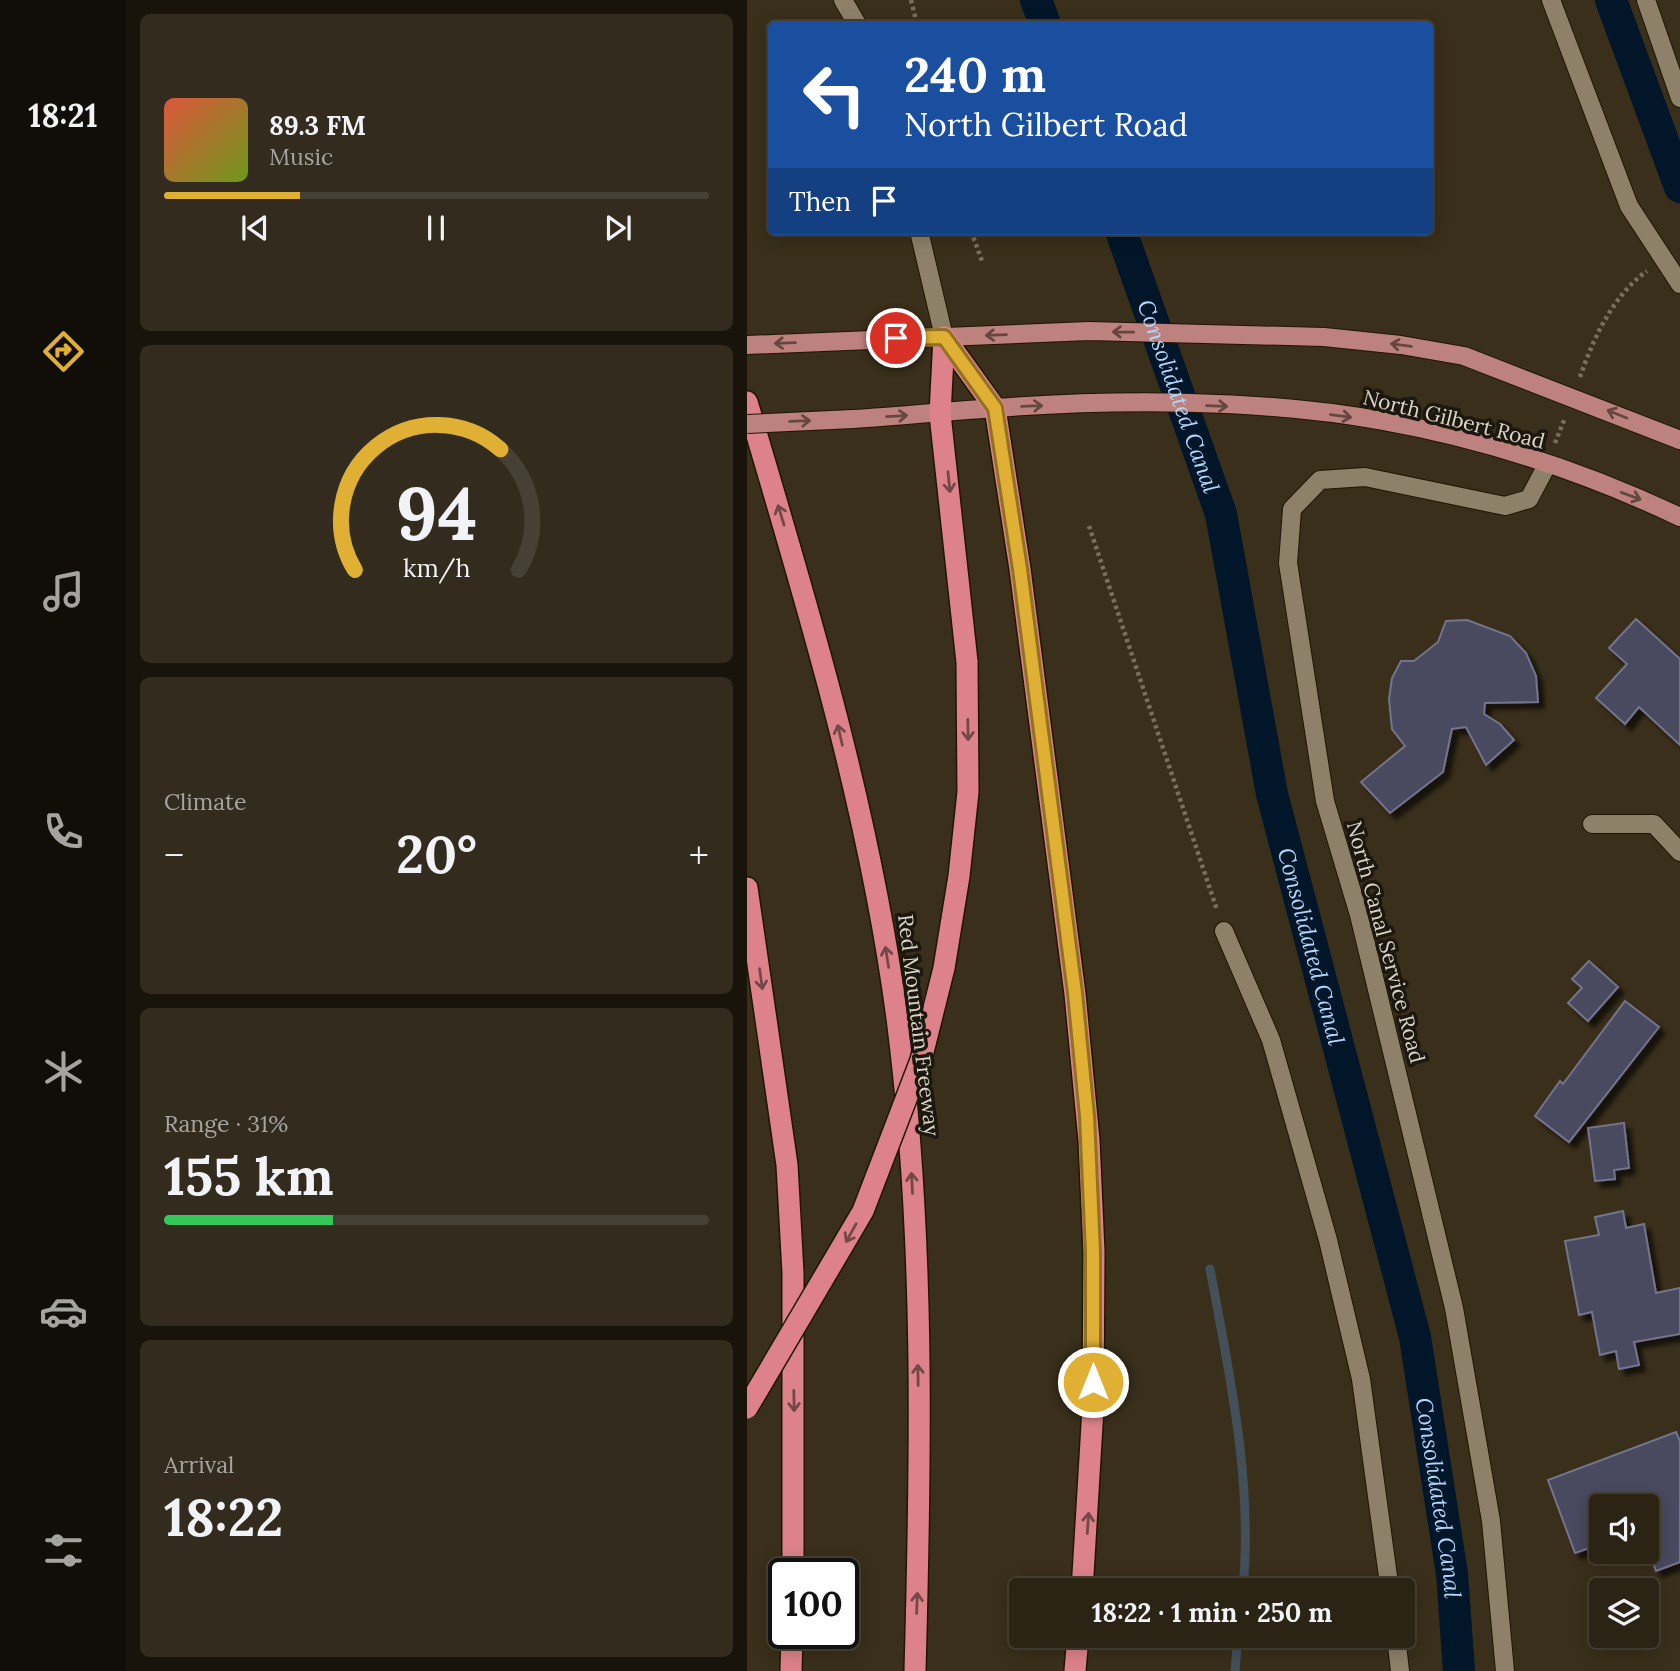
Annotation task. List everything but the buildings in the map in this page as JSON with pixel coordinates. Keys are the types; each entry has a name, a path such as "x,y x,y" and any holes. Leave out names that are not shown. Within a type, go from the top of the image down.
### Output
{"highway":[{"path":"944,337 995,408 1020,569 1075,993 1089,1140 1093,1252 1093,1408 1083,1578"},
{"path":"747,1408 798,1326 863,1211 921,1060 944,968 961,864 968,792 967,662 940,414 944,337"},
{"name":"Red Mountain Freeway","path":"747,402 804,590 835,712 875,888 897,1017 910,1146 916,1251 920,1506 915,1671"},
{"path":"747,888 787,1165 793,1273 793,1558"},
{"path":"1074,1671 1077,1648"},
{"path":"791,1671 792,1649"}],"main road":[{"path":"747,345 1089,331 1324,337 1401,345 1464,356 1680,440"},
{"name":"North Gilbert Road","path":"747,424 940,414 995,408 1125,403 1274,408 1383,421 1515,453 1647,501 1680,517"}],"street":[{"path":"843,0 855,21"},
{"path":"1551,0 1629,206 1680,284"},
{"path":"1646,0 1680,98"},
{"path":"920,235 944,337"},
{"name":"North Canal Service Road","path":"1505,1671 1491,1521 1454,1308 1359,915 1325,802 1288,563 1292,509 1320,480 1365,477 1505,506 1529,499 1547,465"},
{"path":"1592,824 1653,824 1680,852"},
{"path":"1224,931 1271,1040 1328,1240 1361,1379 1388,1578"},
{"path":"1397,1648 1400,1671"}],"path":[{"path":"911,0 916,21"},
{"path":"972,235 982,261"},
{"path":"1547,465 1592,343 1614,306 1638,277 1662,260"},
{"path":"1089,526 1224,931"}],"waterway":[{"name":"Consolidated Canal","path":"1036,0 1044,21"},
{"path":"1611,0 1680,187"},
{"name":"Consolidated Canal","path":"1122,235 1221,514 1272,794 1415,1337 1452,1574 1459,1671"},
{"path":"1210,1269 1238,1429 1245,1510 1244,1578"},
{"path":"1235,1671 1237,1648"}],"route":[{"path":"896,338 944,337 995,408 1020,569 1075,993 1089,1140 1093,1252 1093,1382"}]}
